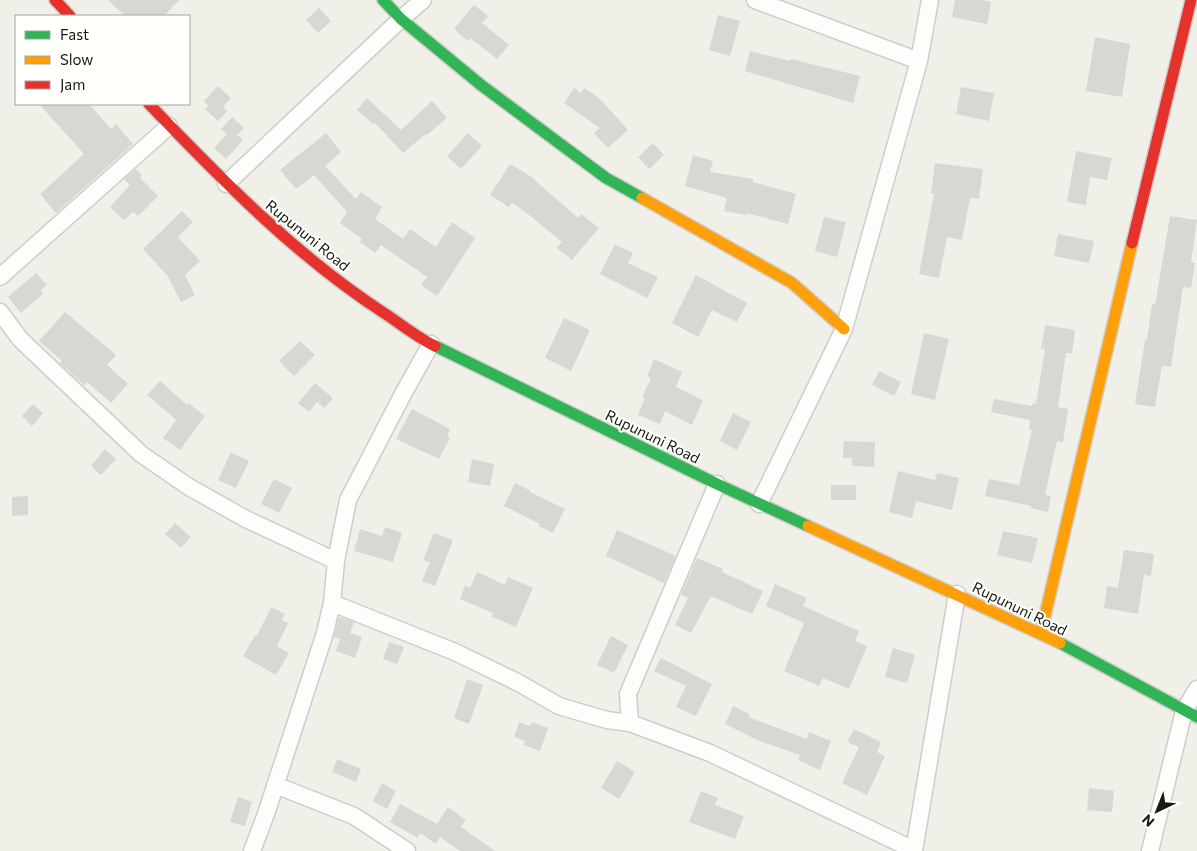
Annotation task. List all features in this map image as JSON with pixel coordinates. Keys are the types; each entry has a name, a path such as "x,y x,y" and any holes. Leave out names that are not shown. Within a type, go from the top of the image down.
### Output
{"main road":[{"path":"55,0 69,15"},
{"path":"383,0 401,18 481,85 606,178 792,283 844,329"},
{"path":"1041,632 1158,132 1191,0"},
{"name":"Rupununi Road","path":"150,105 226,184 283,237 364,300 431,344 717,484 1041,632 1190,714"}],"street":[{"path":"226,184 401,18 423,0"},
{"path":"755,0 919,61"},
{"path":"760,504 844,329 919,61 930,0"},
{"path":"0,277 169,126"},
{"path":"0,312 20,339 141,454 189,487 246,520 336,561"},
{"path":"252,851 266,814 325,633 332,603 336,561 348,500 431,344"},
{"path":"630,723 628,694 717,484"},
{"path":"332,603 455,652 519,683 559,706 608,720 630,723 710,753 914,850 957,594"},
{"path":"1150,851 1197,689"},
{"path":"275,785 354,816 407,851"}],"building":[{"path":"108,0 179,0 165,15 124,15"},
{"path":"955,0 991,2 987,24 952,17"},
{"path":"474,5 488,16 482,23 509,45 497,59 470,38 468,41 454,29"},
{"path":"319,8 331,21 318,33 306,20"},
{"path":"718,15 740,21 730,56 709,50"},
{"path":"1095,37 1130,44 1122,97 1086,91"},
{"path":"750,51 860,76 853,103 745,71"},
{"path":"218,86 231,98 223,107 227,111 218,121 205,109 209,106 204,101"},
{"path":"961,87 994,93 989,121 956,114"},
{"path":"574,88 581,93 584,88 599,98 628,130 608,148 594,133 600,128 564,103"},
{"path":"367,98 401,130 432,101 447,118 403,153 374,122 373,124 357,110"},
{"path":"40,105 90,105 111,129 116,124 133,144 56,213 40,194 84,154"},
{"path":"232,117 244,128 237,135 243,140 226,159 214,148 227,134 221,129"},
{"path":"326,133 341,152 325,166 356,199 361,192 382,207 375,219 403,239 410,229 436,247 452,222 475,238 437,296 421,285 427,277 381,245 375,253 360,242 362,239 340,223 347,212 314,175 296,189 280,170"},
{"path":"468,133 482,146 461,169 447,156"},
{"path":"653,143 664,155 649,169 638,157"},
{"path":"1076,151 1112,158 1107,180 1090,177 1086,205 1067,202"},
{"path":"693,155 713,161 710,172 753,179 753,182 796,194 788,224 747,213 747,215 724,211 727,198 685,186"},
{"path":"935,163 983,169 979,199 970,198 962,240 947,237 939,278 919,274 934,194 931,193"},
{"path":"510,164 530,176 578,218 581,214 599,228 572,260 557,248 562,242 533,218 512,202 509,207 490,195"},
{"path":"136,169 142,175 140,178 158,196 138,216 133,212 124,220 110,207 130,185 124,179"},
{"path":"182,211 193,222 178,237 200,261 185,275 195,295 181,302 167,275 143,249"},
{"path":"1170,216 1197,220 1191,262 1195,263 1191,288 1183,287 1171,367 1162,366 1155,407 1135,404 1145,340 1147,340 1152,304 1155,305"},
{"path":"824,217 846,222 837,257 815,251"},
{"path":"1058,234 1094,241 1089,263 1054,256"},
{"path":"615,244 633,253 628,263 658,277 647,298 600,274"},
{"path":"36,273 47,285 41,290 43,294 21,313 8,297"},
{"path":"696,275 747,303 737,322 712,310 698,337 672,323"},
{"path":"65,312 116,355 107,365 128,384 111,403 87,382 84,385 60,363 62,361 39,341"},
{"path":"564,318 590,330 571,371 545,358"},
{"path":"1045,325 1075,330 1072,353 1066,353 1058,407 1068,409 1063,442 1057,441 1045,495 1051,496 1048,512 1031,508 1031,506 985,496 989,479 1019,485 1032,430 1029,430 1030,420 991,412 994,399 1032,406 1033,403 1036,404 1045,349 1041,349"},
{"path":"924,333 949,339 935,400 911,394"},
{"path":"300,341 315,355 294,376 279,361"},
{"path":"654,359 682,372 676,387 703,400 692,425 665,411 660,424 638,415 645,398 642,397 651,378 647,376"},
{"path":"879,371 901,382 894,396 872,385"},
{"path":"160,381 187,405 188,403 205,416 180,450 163,438 176,420 147,395"},
{"path":"315,383 333,398 324,408 317,402 309,412 298,403"},
{"path":"33,404 43,413 32,426 22,416"},
{"path":"412,409 450,429 447,436 450,438 439,459 396,439"},
{"path":"733,413 751,422 737,450 720,441"},
{"path":"844,441 875,442 874,467 852,466 852,458 843,458"},
{"path":"105,449 116,459 101,475 91,466"},
{"path":"231,452 249,461 236,488 218,480"},
{"path":"472,459 494,464 490,486 468,482"},
{"path":"898,471 935,480 937,473 959,478 952,510 916,501 912,518 889,512"},
{"path":"274,479 292,488 279,513 261,504"},
{"path":"515,483 565,509 553,533 539,526 540,524 504,506"},
{"path":"831,485 856,485 856,500 831,500"},
{"path":"28,496 28,515 12,516 12,497"},
{"path":"175,523 191,537 181,548 165,534"},
{"path":"385,527 402,533 393,562 354,551 360,529 382,536"},
{"path":"617,530 676,556 664,583 606,556"},
{"path":"1003,531 1038,538 1032,563 997,555"},
{"path":"434,533 453,540 435,586 422,581 430,562 423,560"},
{"path":"1124,550 1154,554 1151,576 1144,575 1138,614 1104,608 1107,586 1118,588"},
{"path":"697,558 723,569 722,572 763,591 752,614 711,596 691,633 675,625 688,598 681,595"},
{"path":"477,572 505,585 508,577 533,588 516,627 492,617 493,613 460,599 465,586 470,588"},
{"path":"775,584 807,598 803,606 859,631 855,641 867,646 849,689 823,678 819,686 784,671 804,623 766,606"},
{"path":"271,607 285,614 282,620 288,623 277,646 289,653 276,675 243,656 255,635 257,636"},
{"path":"339,617 354,622 350,633 362,637 355,658 336,651 340,639 334,637"},
{"path":"611,636 628,645 614,673 597,665"},
{"path":"389,642 404,647 397,664 383,659"},
{"path":"893,648 915,655 907,683 885,677"},
{"path":"661,658 712,684 696,716 676,707 686,686 654,671"},
{"path":"467,679 483,685 469,724 454,718"},
{"path":"733,706 749,714 748,717 807,739 809,732 831,741 820,770 798,760 800,755 759,741 725,724"},
{"path":"519,722 530,726 532,722 548,728 540,751 524,745 525,741 514,737"},
{"path":"854,729 881,742 877,752 885,756 867,795 842,783 859,747 847,742"},
{"path":"337,759 361,769 356,782 332,772"},
{"path":"617,761 635,772 619,799 601,788"},
{"path":"382,783 396,791 387,809 373,801"},
{"path":"1089,788 1114,791 1112,812 1087,810"},
{"path":"701,791 718,798 715,805 744,816 735,839 689,822"},
{"path":"238,797 252,802 245,826 230,822"},
{"path":"400,804 437,824 448,807 466,820 461,827 495,851 460,851 440,837 436,844 420,833 418,838 390,822"}],"traffic: fast":[{"path":"383,0 401,19 481,85 606,178 642,198"},
{"path":"435,346 717,484 808,526"},
{"path":"1060,643 1197,717"}],"traffic: slow":[{"path":"642,198 792,283 844,329"},
{"path":"1041,633 1132,243"},
{"path":"808,526 1060,643"}],"traffic: jam":[{"path":"55,0 69,15"},
{"path":"1132,243 1191,0"},
{"path":"150,105 233,189 292,243 354,292 435,346"}]}
